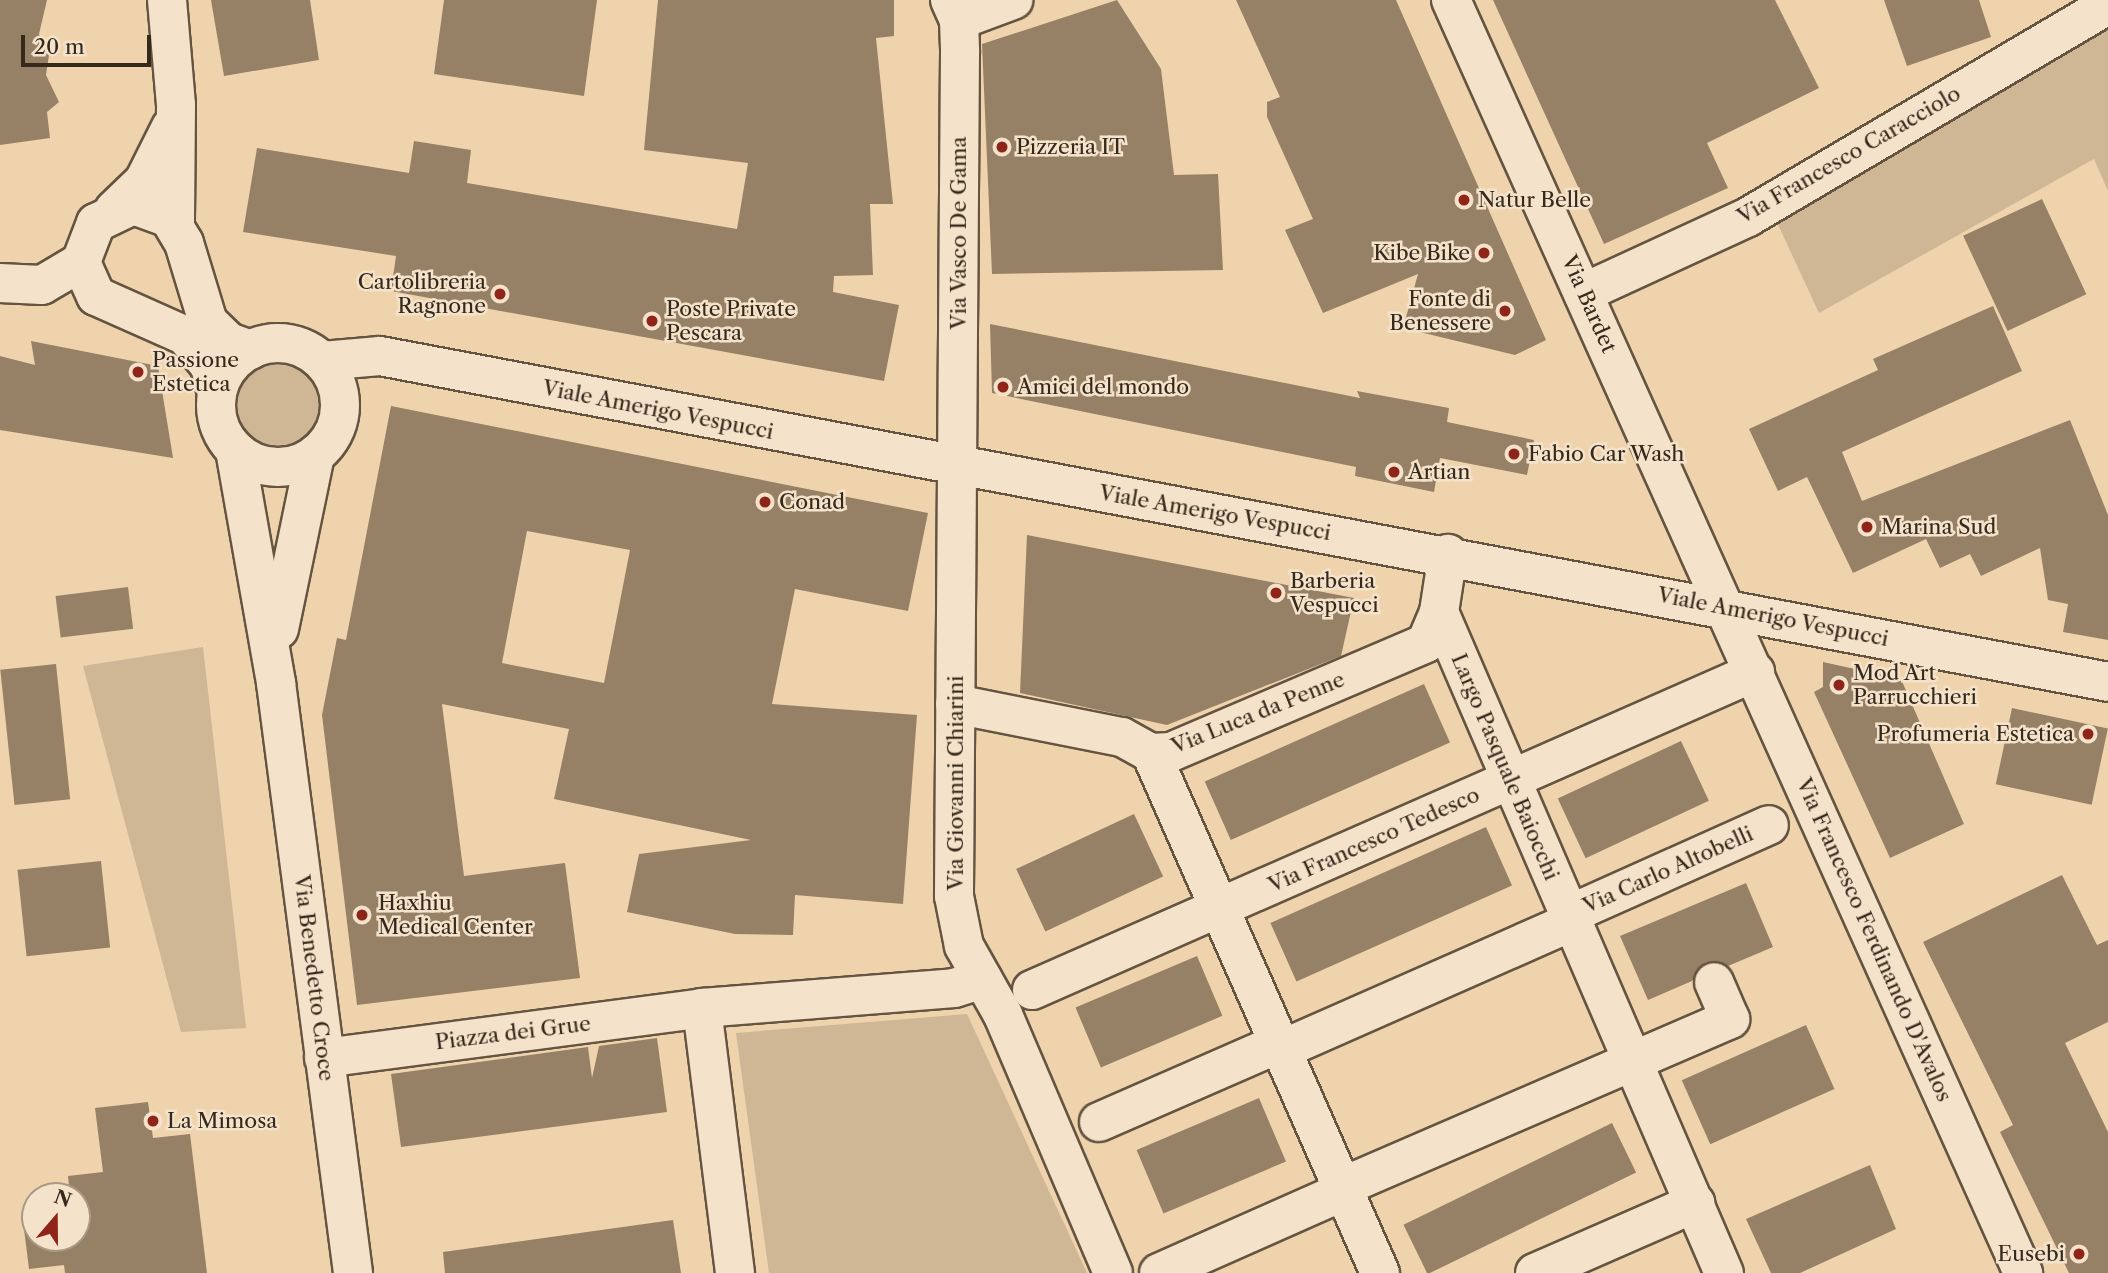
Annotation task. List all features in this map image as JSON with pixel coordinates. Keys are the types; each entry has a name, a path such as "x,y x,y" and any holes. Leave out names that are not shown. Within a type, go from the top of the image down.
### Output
{"street":[{"path":"166,0 176,105 175,224 208,322 229,342 251,350"},
{"path":"955,10 1013,0"},
{"name":"Via Bardet","path":"1451,0 1726,608"},
{"name":"Via Francesco Caracciolo","path":"1583,293 1748,217 2108,5"},
{"name":"Via Vasco De Gama","path":"955,10 958,468"},
{"path":"176,105 156,163 114,210 90,231 81,262 96,296 111,306 186,336 210,366 217,393 217,417 235,450 274,468 316,455 333,436 341,410 336,384 322,361 288,344 251,350 232,363 217,393"},
{"path":"114,210 143,206 175,224"},
{"path":"0,283 42,285 81,262"},
{"name":"Viale Amerigo Vespucci","path":"322,361 380,356 958,468 1448,554 2108,682"},
{"name":"Via Benedetto Croce","path":"235,450 276,683 353,1273"},
{"name":"Via Benedetto Croce","path":"276,683 281,610 316,455"},
{"name":"Via Giovanni Chiarini","path":"958,468 954,896 964,946 983,979 1113,1273"},
{"name":"Via Luca da Penne","path":"955,704 1122,737 1151,752 1171,751 1426,643 1439,611 1448,554"},
{"name":"Via Francesco Ferdinando D'Avalos","path":"1726,608 2022,1273"},
{"name":"Largo Pasquale Baiocchi","path":"1439,611 1569,919 1724,1273"},
{"name":"Via Francesco Tedesco","path":"1032,990 1755,672"},
{"path":"1151,752 1380,1273"},
{"name":"Via Carlo Altobelli","path":"1569,919 1769,825"},
{"path":"1099,1122 1282,1046 1569,919"},
{"name":"Piazza dei Grue","path":"324,1058 702,1008 954,988 983,979"},
{"path":"1159,1273 1730,1019 1714,982"},
{"path":"702,1008 736,1273"},
{"path":"1535,1273 1695,1203"}],"shaded area":[{"path":"2108,21 2108,191 2094,159 1819,313 1775,218"},
{"path":"270,364 286,364 301,371 312,382 319,397 316,421 307,434 286,446 270,446 255,439 244,428 237,413 237,397 244,382 255,371"},
{"path":"203,647 246,1028 181,1032 83,666"},
{"path":"967,1014 1087,1273 769,1273 736,1033"}],"building":[{"path":"0,0 47,0 39,34 49,55 46,75 59,102 47,112 50,138 0,145"},
{"path":"211,0 310,0 319,60 224,76"},
{"path":"444,0 597,0 584,96 434,74"},
{"path":"658,0 894,0 894,36 876,38 893,204 870,204 873,275 834,276 833,292 899,305 884,381 391,291 396,256 243,232 257,148 409,173 414,141 471,150 467,183 737,229 748,163 644,150"},
{"path":"1117,0 1161,69 1174,175 1218,174 1223,270 992,274 982,44"},
{"path":"1236,0 1396,0 1546,340 1515,355 1403,328 1418,274 1323,313 1285,230 1313,219 1267,117 1267,102 1280,97"},
{"path":"1493,0 1775,0 1819,88 1707,143 1728,188 1604,244"},
{"path":"1884,0 1979,0 1991,37 1907,66"},
{"path":"2042,199 2086,294 2008,331 1963,236"},
{"path":"1993,306 2022,371 1842,452 1862,501 2070,420 2108,515 2108,640 2063,632 2068,604 2048,600 2040,548 1981,576 1970,554 1940,568 1926,539 1853,573 1807,477 1778,491 1749,429 1878,370 1873,359"},
{"path":"990,324 1360,398 1357,391 1449,408 1447,422 1534,440 1527,475 1440,458 1434,492 1355,476 1356,467 992,393"},
{"path":"31,341 158,366 173,458 0,430 0,356 35,365"},
{"path":"391,406 928,513 908,611 795,589 772,704 917,715 903,904 795,895 793,935 735,934 627,912 639,854 751,840 554,799 569,729 442,704 464,876 565,863 580,978 357,1005 322,715 337,638 346,640","holes":["527,531 630,550 604,683 502,663"]},
{"path":"1027,535 1354,598 1341,656 1167,725 1020,693"},
{"path":"128,587 133,629 61,638 56,596"},
{"path":"1823,662 1901,679 1964,824 1890,858 1814,692 1823,687"},
{"path":"56,664 70,799 15,805 0,670"},
{"path":"1424,684 1450,742 1231,840 1205,782"},
{"path":"2012,708 2108,728 2092,805 1996,784"},
{"path":"1681,741 1709,801 1586,858 1558,798"},
{"path":"1134,814 1163,877 1045,931 1016,869"},
{"path":"1486,827 1512,885 1296,981 1270,923"},
{"path":"101,861 110,948 27,956 17,870"},
{"path":"2062,875 2097,945 2108,940 2108,1022 2065,1043 2108,1132 2108,1273 2069,1273 2000,1132 2013,1125 1923,942"},
{"path":"1746,883 1773,947 1728,966 1706,962 1692,981 1648,1000 1620,936"},
{"path":"1197,956 1222,1016 1101,1067 1075,1008"},
{"path":"1806,1025 1834,1089 1710,1144 1682,1080"},
{"path":"657,1038 667,1112 401,1147 391,1074 588,1047 592,1078 599,1046"},
{"path":"1259,1098 1286,1162 1164,1213 1137,1150"},
{"path":"148,1102 153,1138 190,1134 207,1273 65,1273 64,1265 29,1269 27,1252 91,1252 91,1182 69,1182 68,1176 103,1172 95,1108"},
{"path":"1612,1123 1636,1172 1430,1273 1427,1273 1403,1225"},
{"path":"1870,1165 1896,1229 1800,1273 1771,1273 1746,1219"},
{"path":"673,1220 681,1273 445,1273 443,1252"}],"place":[{"name":"Pizzeria IT","path":"1002,147"},
{"name":"Natur Belle","path":"1464,200"},
{"name":"Kibe Bike","path":"1484,253"},
{"name":"Cartolibreria Ragnone","path":"500,294"},
{"name":"Fonte di Benessere","path":"1505,311"},
{"name":"Poste Private Pescara","path":"652,321"},
{"name":"Passione Estetica","path":"138,372"},
{"name":"Amici del mondo","path":"1003,387"},
{"name":"Fabio Car Wash","path":"1514,454"},
{"name":"Artian","path":"1394,472"},
{"name":"Conad","path":"765,502"},
{"name":"Marina Sud","path":"1867,527"},
{"name":"Barberia Vespucci","path":"1276,593"},
{"name":"Mod Art Parrucchieri","path":"1839,685"},
{"name":"Profumeria Estetica","path":"2088,734"},
{"name":"Haxhiu Medical Center","path":"362,915"},
{"name":"La Mimosa","path":"153,1121"},
{"name":"Eusebi","path":"2079,1254"}]}
